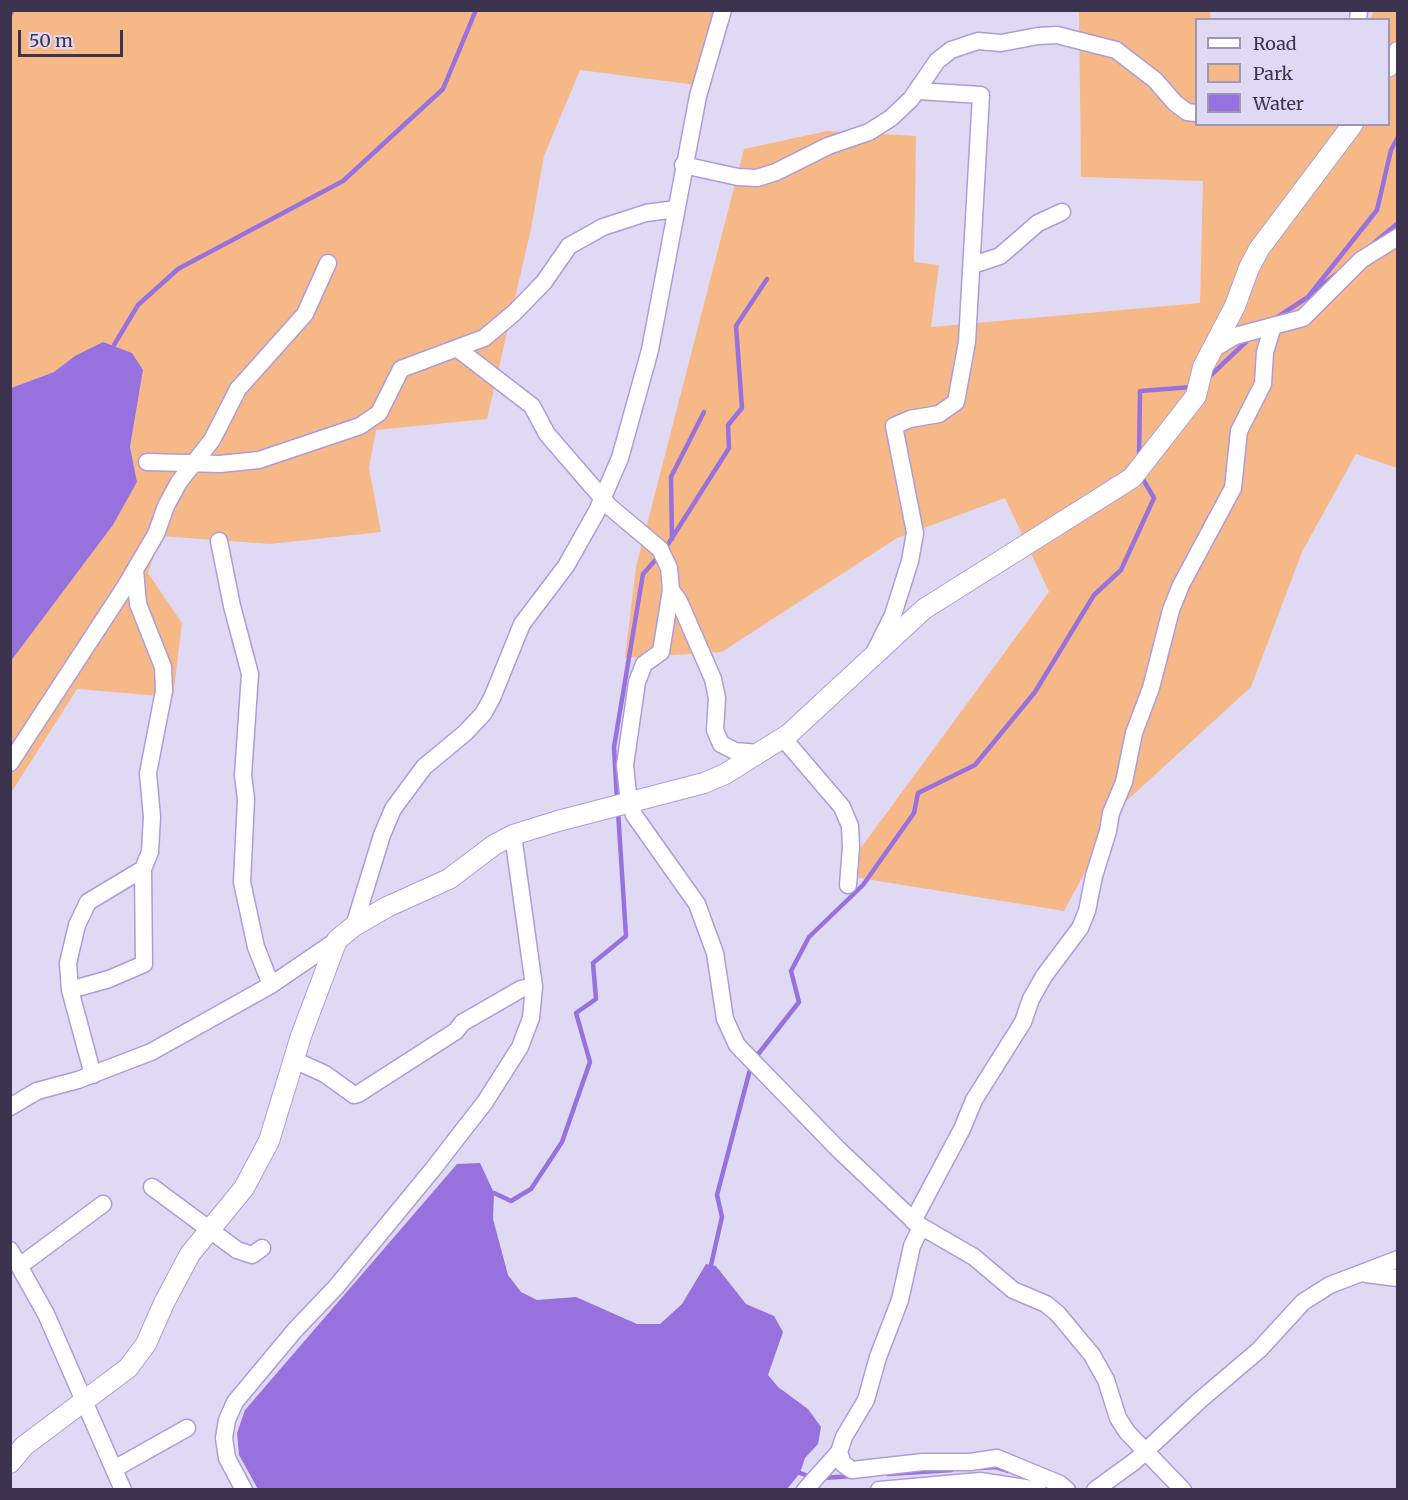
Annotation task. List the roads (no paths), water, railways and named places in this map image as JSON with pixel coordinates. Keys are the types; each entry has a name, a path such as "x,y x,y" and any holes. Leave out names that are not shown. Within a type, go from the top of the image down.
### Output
{"street":[{"path":"354,926 382,835 393,809 424,767 465,733 483,714 492,698 522,624 566,566 604,496 620,458 650,350 683,165 698,96 723,10"},
{"path":"683,165 738,177 757,178 828,146 869,132 891,118 918,91 937,61 951,50 978,41 1002,43 1057,35 1116,50 1155,80 1175,103 1187,112 1195,113"},
{"path":"1390,65 1398,52"},
{"path":"874,653 892,615 910,561 915,533 894,426 910,419 939,414 956,402 967,342 981,95 918,91"},
{"path":"10,1107 38,1091 93,1075 151,1052 271,985 354,926 449,879 494,845 513,836 704,783 783,738 821,706 874,653 924,609 1132,478 1196,396 1203,367 1235,306 1259,249 1351,126"},
{"path":"147,462 195,465 259,460 360,426 379,412 401,369 484,338 514,313 544,282 569,246 603,227 646,213 676,209"},
{"path":"973,265 1000,256 1038,223 1062,212"},
{"path":"1212,350 1235,336 1303,318 1361,260 1384,243 1398,237"},
{"path":"10,763 135,570 156,534 166,506 179,482 195,465 224,418 238,388 305,314 328,263"},
{"path":"805,1490 839,1452 844,1437 866,1400 878,1357 900,1300 917,1224 974,1100 1023,1022 1031,999 1044,976 1080,928 1087,911 1111,813 1124,782 1134,733 1151,688 1171,610 1181,585 1233,488 1239,431 1263,384 1265,352 1273,326"},
{"path":"458,349 532,405 547,434 625,521 660,549 669,568 671,590 661,652 644,664 637,682 625,765 629,802 634,815 697,904 715,953 725,1018 737,1046 917,1224 974,1257 1012,1290 1046,1304 1058,1314 1092,1355 1106,1380 1118,1418 1126,1432 1183,1490"},
{"path":"219,541 232,606 250,674 243,775 246,799 242,882 256,947 271,985"},
{"path":"70,990 109,979 144,964 143,869 150,852 152,817 148,772 164,691 163,667 138,604 135,570"},
{"path":"671,590 679,601 713,679 717,698 715,730 721,744 735,751 760,753"},
{"path":"783,738 842,807 850,826 848,885"},
{"path":"244,1490 227,1458 224,1438 226,1420 235,1402 295,1330 336,1287 485,1102 520,1047 531,1018 534,986 513,836"},
{"path":"93,1075 70,990 68,963 77,925 88,902 143,869"},
{"path":"10,1463 24,1446 129,1368 146,1344 190,1254 212,1230 244,1188 268,1141 337,940"},
{"path":"294,1060 325,1074 354,1095 358,1094 456,1031 462,1023 521,989 534,986"},
{"path":"152,1187 237,1250 252,1255 262,1248"},
{"path":"21,1265 104,1204"},
{"path":"10,1250 21,1265 86,1400 123,1490"},
{"path":"1095,1490 1135,1461 1144,1450 1259,1350 1302,1302 1330,1285 1398,1259"},
{"path":"1363,1274 1398,1278"},
{"path":"114,1469 187,1428"},
{"path":"839,1452 843,1464 852,1470 923,1462 970,1462 997,1458 1059,1484 1067,1490"},
{"path":"879,1490 980,1480 1038,1490"}],"water":[{"path":"103,342 132,353 143,370 130,447 137,482 113,525 11,661 11,388 54,372 75,356"},
{"path":"480,1163 494,1193 493,1219 508,1275 521,1292 537,1300 576,1297 637,1324 660,1324 682,1304 706,1264 716,1266 746,1304 774,1316 783,1332 768,1375 778,1387 808,1409 821,1427 818,1444 805,1458 800,1473 787,1489 258,1489 239,1455 237,1433 245,1410 457,1164"}],"waterway":[{"path":"11,14 12,10"},
{"path":"114,345 138,305 178,269 343,181 443,89 476,10"},
{"path":"1276,318 1308,297 1377,210 1391,150 1398,137"},
{"path":"1374,243 1398,223"},
{"path":"1316,290 1335,275"},
{"path":"665,549 729,448 728,425 742,408 736,326 767,279"},
{"path":"1209,377 1249,339"},
{"path":"1139,459 1140,391 1192,387"},
{"path":"672,539 671,477 704,412"},
{"path":"711,1265 722,1217 717,1195 752,1062 799,1002 791,971 809,937 863,885 914,813 918,793 975,765 1035,692 1094,595 1121,570 1154,498 1141,476"},
{"path":"617,800 614,747 643,574 659,556"},
{"path":"494,1193 511,1201 531,1189 562,1142 590,1062 576,1013 596,999 593,963 626,936 618,811"},
{"path":"981,1468 996,1467 1008,1471"},
{"path":"888,1474 952,1470"},
{"path":"800,1473 811,1477"},
{"path":"823,1478 853,1476"}]}
